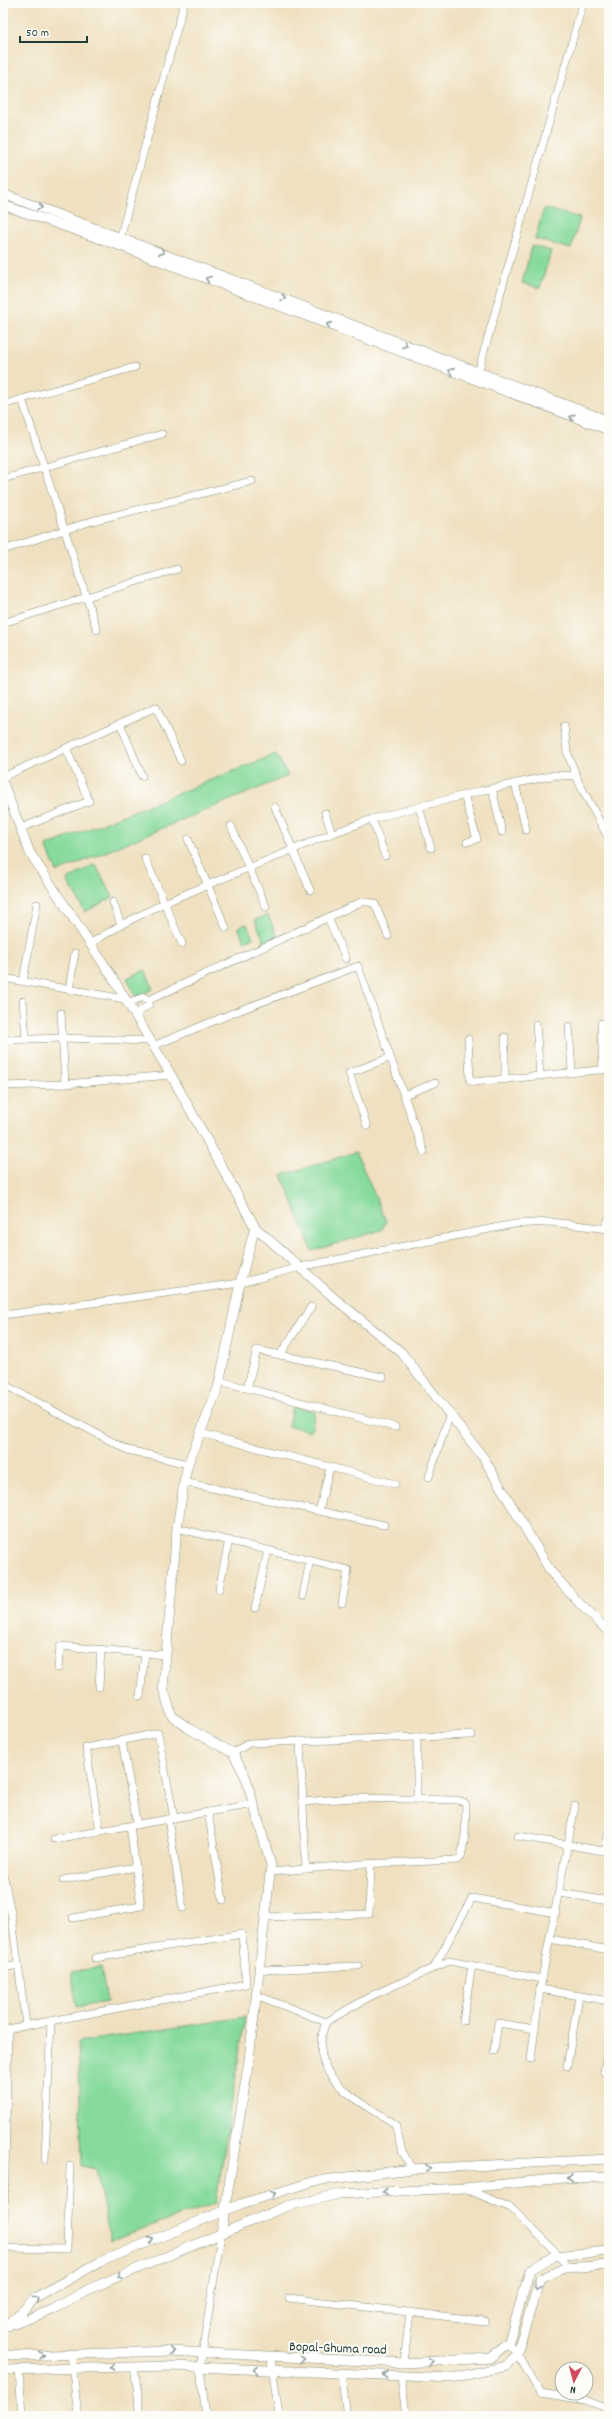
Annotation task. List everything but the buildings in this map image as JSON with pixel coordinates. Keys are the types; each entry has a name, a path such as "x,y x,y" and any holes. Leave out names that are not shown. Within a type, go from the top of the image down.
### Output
{"street":[{"path":"119,240 184,3"},
{"path":"477,377 583,3"},
{"path":"3,194 477,377 609,430"},
{"path":"3,205 119,240"},
{"path":"3,405 22,398 135,367"},
{"path":"477,377 609,421"},
{"path":"22,398 85,598 97,630"},
{"path":"3,479 162,434"},
{"path":"3,550 64,530 252,481"},
{"path":"3,623 177,569"},
{"path":"3,777 156,707 181,761"},
{"path":"120,723 142,776"},
{"path":"564,726 566,752 576,776 609,839"},
{"path":"21,828 89,801 66,748"},
{"path":"91,944 121,924 164,902 332,833 372,820 492,788 555,775 576,776"},
{"path":"3,783 30,853 91,944 171,1075 255,1227 300,1268 401,1352 483,1457 551,1572 581,1605 609,1632"},
{"path":"515,783 526,830"},
{"path":"492,788 502,832"},
{"path":"464,795 478,839 467,842"},
{"path":"275,807 310,890"},
{"path":"419,807 431,848"},
{"path":"324,813 332,833"},
{"path":"372,820 385,856"},
{"path":"231,826 266,907"},
{"path":"188,839 226,928"},
{"path":"145,858 182,944"},
{"path":"112,902 121,924"},
{"path":"149,1000 361,902 375,904 388,936"},
{"path":"23,981 36,904"},
{"path":"328,918 346,959"},
{"path":"69,989 75,953"},
{"path":"3,1040 62,1038 151,1044 358,966 389,1058 424,1152"},
{"path":"3,978 69,989 126,1001 144,997 149,1000"},
{"path":"134,1015 149,1005 149,1000"},
{"path":"23,1001 26,1039"},
{"path":"61,1013 65,1084"},
{"path":"468,1039 470,1080 474,1082 606,1070 601,1023"},
{"path":"536,1024 540,1076"},
{"path":"569,1026 572,1073"},
{"path":"505,1037 505,1080"},
{"path":"367,1126 349,1073 389,1058"},
{"path":"3,1086 65,1084 171,1075"},
{"path":"404,1095 435,1083"},
{"path":"3,1315 240,1283 300,1268 529,1222 550,1222 607,1229 609,1218"},
{"path":"206,2416 200,2368 249,2060 271,1865 246,1778 233,1753 188,1728 172,1716 163,1688 177,1528 184,1482 188,1464 220,1381 240,1283 255,1227"},
{"path":"280,1355 311,1307"},
{"path":"247,1388 257,1350 383,1377"},
{"path":"220,1381 395,1427"},
{"path":"3,1384 128,1450 188,1464"},
{"path":"429,1476 450,1413"},
{"path":"200,1433 395,1484"},
{"path":"319,1511 330,1467"},
{"path":"184,1482 384,1525"},
{"path":"177,1528 348,1570 342,1603"},
{"path":"219,1589 229,1540"},
{"path":"255,1608 268,1550"},
{"path":"303,1596 310,1560"},
{"path":"58,1668 60,1646 166,1655"},
{"path":"99,1687 101,1649"},
{"path":"140,1696 145,1653"},
{"path":"100,1831 86,1748 158,1733 183,1908"},
{"path":"233,1753 249,1743 472,1735"},
{"path":"417,1737 417,1799"},
{"path":"72,1918 141,1906 136,1868 133,1825 122,1741"},
{"path":"300,1741 306,1869"},
{"path":"271,1872 371,1864 458,1860 461,1857 465,1835 466,1805 464,1802 457,1800 351,1798 303,1802"},
{"path":"54,1839 254,1804"},
{"path":"531,2059 540,1989 560,1893 566,1844 575,1806"},
{"path":"208,1812 223,1900"},
{"path":"518,1836 607,1851 609,1830"},
{"path":"265,1917 369,1914 371,1864"},
{"path":"63,1880 136,1868"},
{"path":"3,1873 26,2025"},
{"path":"560,1893 609,1901"},
{"path":"434,1967 472,1898 556,1913"},
{"path":"3,2271 5,2029 246,1984 242,1934 95,1958"},
{"path":"550,1939 609,1950"},
{"path":"412,2169 402,2151 395,2124 349,2097 332,2080 322,2057 321,2033 326,2022 371,1996 449,1961 542,1979"},
{"path":"3,1968 18,1965"},
{"path":"464,2021 472,1965"},
{"path":"259,1970 358,1966"},
{"path":"540,1989 609,2001"},
{"path":"256,1995 326,2022"},
{"path":"567,2066 578,1996"},
{"path":"45,2159 51,2021"},
{"path":"494,2051 498,2023 535,2029"},
{"path":"604,2072 609,2038"},
{"path":"6,2328 36,2297 100,2262 225,2210 315,2181 412,2169 609,2159"},
{"path":"4,2248 67,2249 70,2166"},
{"path":"6,2328 52,2310 89,2289 221,2234 229,2228 287,2206 339,2194 464,2188 564,2178 609,2177"},
{"path":"464,2188 511,2208 559,2255 568,2268"},
{"name":"Bopal-Ghuma road","path":"3,2354 202,2352 270,2358 404,2363 491,2358 509,2341 530,2270 554,2256 609,2251"},
{"path":"3,2370 19,2368 200,2368 452,2378 508,2366 517,2353 540,2279 568,2268 609,2265"},
{"path":"289,2298 485,2321"},
{"path":"404,2363 410,2312"},
{"path":"506,2343 517,2353 540,2393 585,2400 609,2409"},
{"path":"71,2354 78,2416"},
{"path":"270,2358 279,2416"},
{"path":"134,2367 141,2416"},
{"path":"19,2368 22,2416"},
{"path":"342,2373 347,2416"},
{"path":"401,2376 406,2416"}],"green space":[{"path":"544,208 580,218 571,249 535,239"},
{"path":"532,246 551,251 540,288 522,283"},
{"path":"276,754 288,776 57,872 46,846"},
{"path":"95,864 113,897 85,912 67,880"},
{"path":"268,915 278,938 265,943 255,920"},
{"path":"247,924 253,938 244,941 238,927"},
{"path":"145,970 153,989 136,997 127,978"},
{"path":"356,1152 386,1221 382,1230 312,1251 282,1175"},
{"path":"292,1407 315,1411 311,1431 288,1426"},
{"path":"101,1967 107,2002 77,2007 71,1972"},
{"path":"245,2017 216,2203 110,2240 96,2169 82,2166 78,2042"}]}
